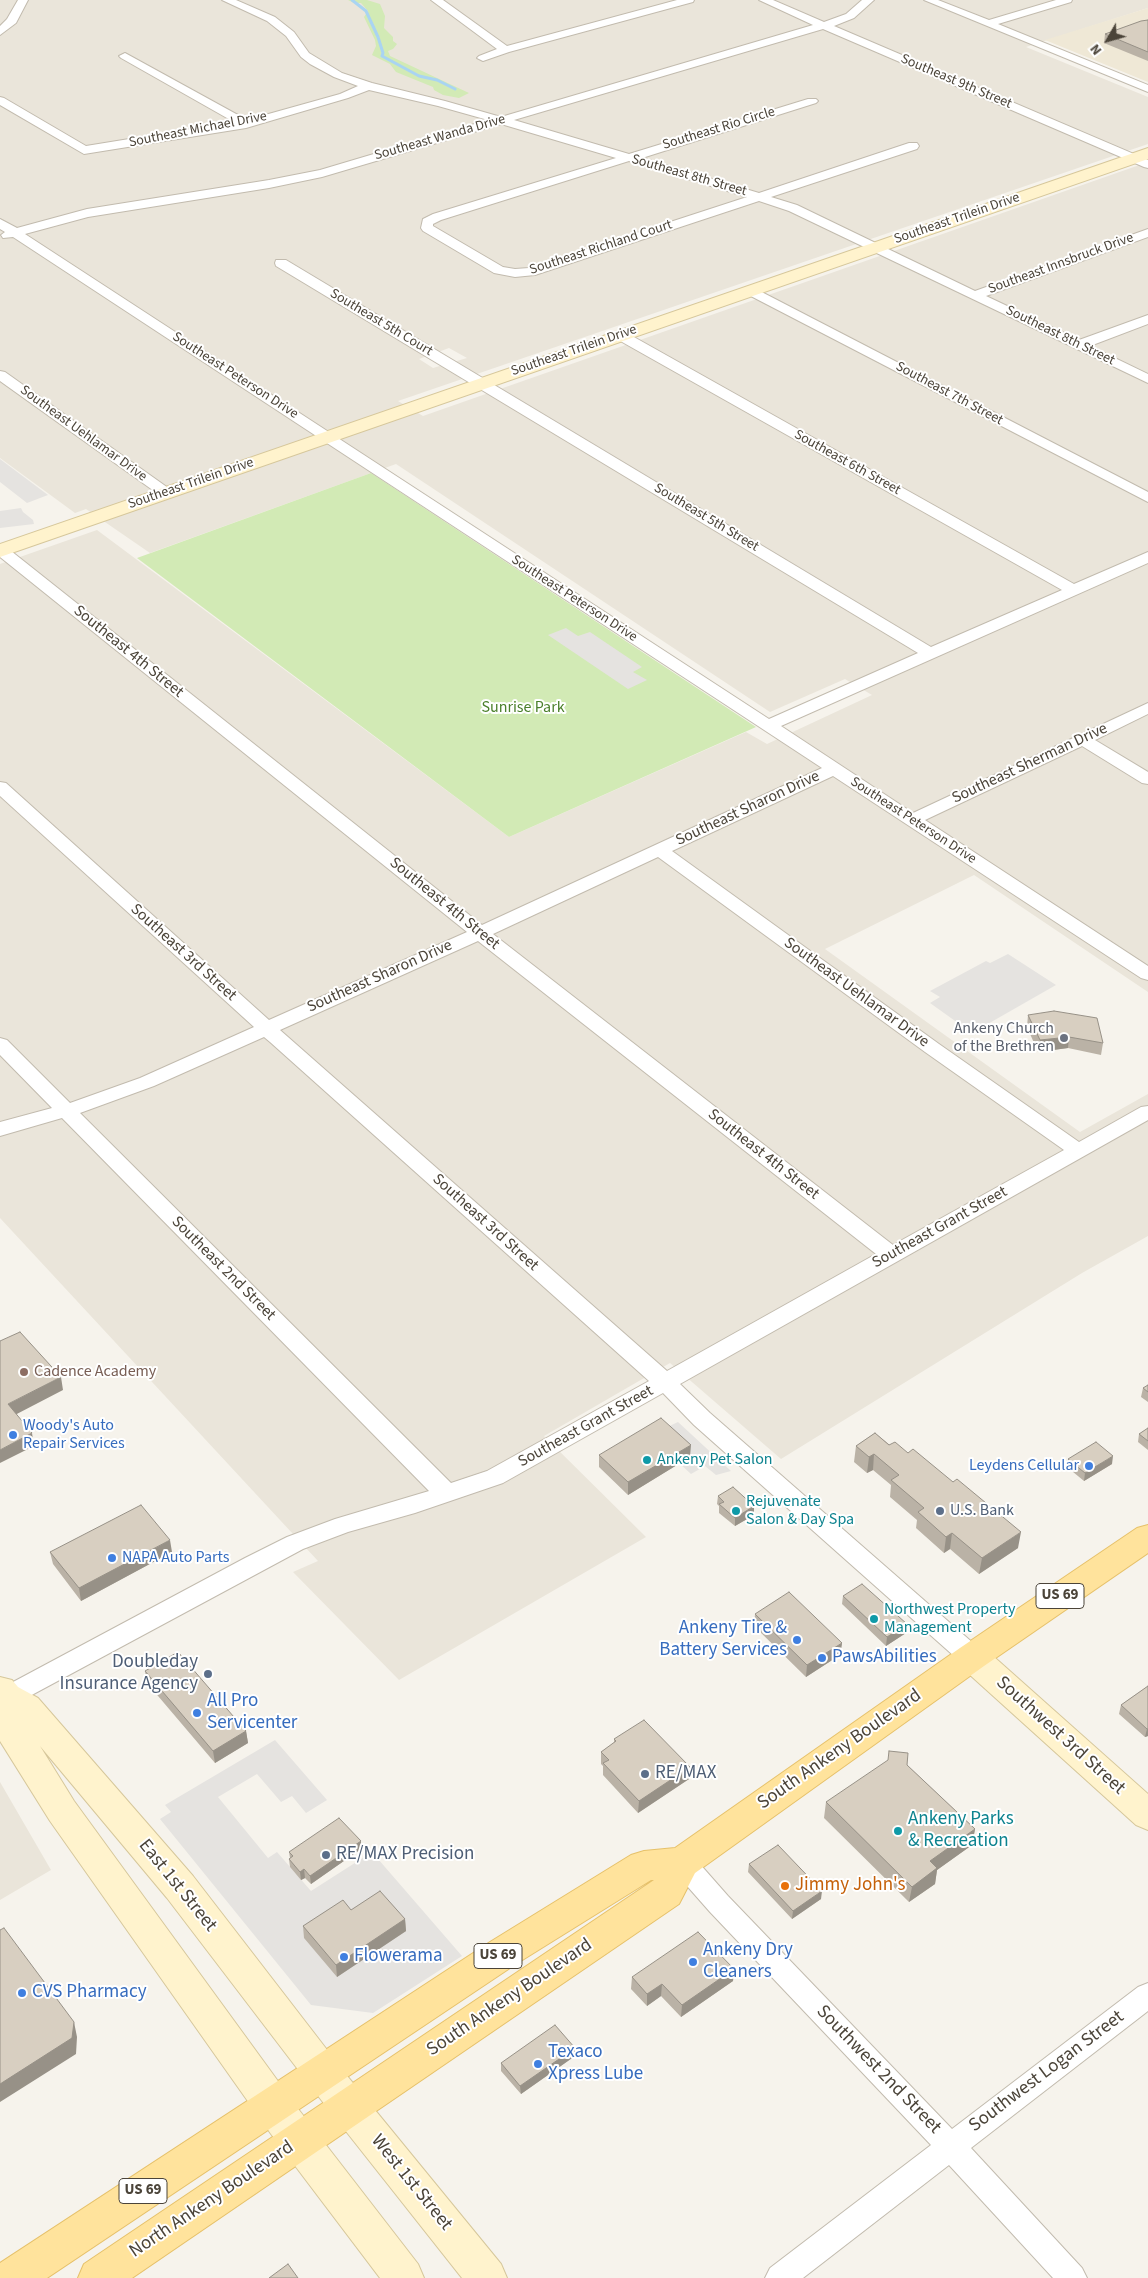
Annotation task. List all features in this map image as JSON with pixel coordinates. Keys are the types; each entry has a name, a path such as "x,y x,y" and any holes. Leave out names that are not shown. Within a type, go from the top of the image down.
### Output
{"main road":[{"name":"South Ankeny Boulevard","path":"311,2106 666,1893 682,1862 972,1657 1148,1537"},
{"name":"US 69","path":"12,2278 311,2106"},
{"name":"North Ankeny Boulevard","path":"98,2278 311,2106"}],"street":[{"path":"0,32 12,21 23,0"},
{"name":"Southeast 8th Street","path":"227,0 258,12 282,26 305,55 325,69 368,86 422,98 760,197 808,214 1148,379"},
{"path":"436,0 505,50"},
{"path":"483,58 505,50 689,0"},
{"name":"Southeast 9th Street","path":"764,0 1143,158"},
{"name":"Southeast Wanda Drive","path":"7,235 60,220 120,207 296,179 824,26 850,16 869,0"},
{"path":"929,0 1148,89"},
{"path":"988,24 1067,0"},
{"path":"125,56 246,124"},
{"name":"Southeast Michael Drive","path":"0,100 84,150 246,124 344,96 368,86"},
{"name":"Southeast Rio Circle","path":"627,158 812,100"},
{"path":"760,197 913,146"},
{"name":"Southeast Richland Court","path":"627,158 437,217 427,222 427,228 500,270 524,273 760,197"},
{"name":"Southeast Trilein Drive","path":"0,551 875,247 1143,158"},
{"name":"Southeast Peterson Drive","path":"0,223 7,235 328,437 1148,974"},
{"name":"Southeast Innsbruck Drive","path":"975,295 1148,233"},
{"name":"Southeast 5th Court","path":"281,263 482,383"},
{"name":"Southeast 7th Street","path":"750,290 1148,498"},
{"path":"1079,346 1148,319"},
{"name":"Southeast 6th Street","path":"620,336 1074,590"},
{"name":"Southeast Uehlamar Drive","path":"0,374 166,493"},
{"name":"Southeast 5th Street","path":"482,383 930,654"},
{"name":"Southeast 4th Street","path":"0,551 480,933 891,1255"},
{"path":"767,726 1148,557"},
{"name":"Southeast Sherman Drive","path":"912,820 1148,708"},
{"path":"1082,739 1148,779"},
{"name":"Southeast Sharon Drive","path":"0,1129 66,1111 147,1082 480,933 834,769"},
{"name":"Southeast 3rd Street","path":"0,787 267,1028 665,1382 702,1419 972,1657"},
{"name":"Southeast Uehlamar Drive","path":"659,850 932,1048 1079,1151"},
{"name":"Southeast 2nd Street","path":"0,1044 447,1494"},
{"name":"Southeast Grant Street","path":"3,1694 296,1543 343,1525 447,1494 495,1477 1148,1112"},
{"name":"Southwest 3rd Street","path":"972,1657 1148,1815"},
{"path":"3,1694 8,1745 108,1878 311,2106 404,2278"},
{"name":"East 1st Street","path":"3,1694 26,1708 180,1887 311,2106"},
{"name":"Southwest 2nd Street","path":"682,1862 1072,2278"},
{"name":"Southwest Logan Street","path":"780,2278 1148,1995"},
{"name":"West 1st Street","path":"311,2106 487,2278"}],"shaded area":[{"path":"0,0 1148,0 1148,8 1026,47 1148,97 1148,144 398,401 423,416 1148,162 1148,992 974,875 825,949 1080,1132 1148,1094 1148,1236 1082,1273 781,1459 670,1363 544,1436 646,1537 399,1680 293,1572 318,1561 0,1218 0,564 97,530 509,837 746,732 767,744 872,695 845,679 770,712 396,464 150,553 86,509 75,513 0,458","holes":["449,348 467,358 433,368 419,359"]},
{"path":"1148,8 1148,82 1045,40"},
{"path":"0,459 48,495 27,503 0,482"},
{"path":"21,508 33,520 34,524 0,528 0,511"},
{"path":"566,628 578,636 590,632 642,667 633,672 647,680 628,689 548,635"},
{"path":"1008,954 1056,985 972,1033 930,1003 940,997 930,991 986,961 990,963"},
{"path":"678,1422 731,1471 716,1475 705,1466 691,1474 679,1463 661,1430"},
{"path":"275,1740 327,1800 306,1813 292,1796 281,1802 257,1774 218,1797 268,1858 277,1852 311,1891 372,1852 462,1956 373,2013 311,2005 160,1819 171,1812 165,1805"},
{"path":"0,1782 51,1870 0,1900"}],"green space":[{"path":"348,0 367,0 380,4 385,16 384,28 397,44 388,51 390,56 469,93 459,98 443,95 434,90 433,87 396,72 390,64 372,55 376,46 364,17 368,11 361,3 354,3"},
{"name":"Sunrise Park","path":"371,473 756,727 509,837 137,558"}],"building":[{"path":"1148,20 1148,52 1105,34 1141,21"},
{"path":"1054,1011 1097,1018 1103,1043 1069,1037 1040,1040 1028,1015"},
{"name":"Cadence Academy","path":"20,1332 61,1377 8,1404 32,1433 0,1450 0,1341"},
{"path":"1148,1385 1148,1392 1143,1388"},
{"name":"Ankeny Pet Salon","path":"661,1418 691,1445 628,1482 599,1455"},
{"path":"1148,1428 1148,1441 1139,1434"},
{"path":"875,1433 889,1445 895,1442 908,1453 913,1449 953,1482 957,1479 1021,1532 982,1558 952,1533 946,1537 918,1512 924,1508 891,1480 899,1475 874,1454 869,1457 856,1446"},
{"path":"1096,1442 1113,1456 1085,1473 1068,1459"},
{"path":"733,1487 754,1506 735,1518 719,1504 724,1502 718,1496"},
{"name":"NAPA Auto Parts","path":"141,1505 170,1540 79,1588 50,1552"},
{"name":"Northwest Property Management","path":"862,1584 907,1624 887,1637 843,1596"},
{"name":"Ankeny Tire & Battery Services","path":"789,1592 842,1643 807,1665 755,1614"},
{"name":"All Pro Servicenter","path":"178,1652 246,1731 213,1751 145,1671"},
{"path":"1148,1686 1148,1729 1147,1729 1121,1705"},
{"name":"RE/MAX","path":"644,1720 690,1767 639,1801 603,1763 609,1760 601,1752 616,1741 614,1739"},
{"name":"Ankeny Parks & Recreation","path":"889,1751 908,1753 907,1765 975,1829 930,1861 937,1868 912,1887 826,1802 888,1760"},
{"name":"RE/MAX Precision","path":"339,1818 361,1841 310,1876 304,1869 300,1872 289,1859 293,1856 289,1852"},
{"name":"Jimmy John's","path":"778,1845 822,1891 793,1911 749,1864"},
{"name":"Flowerama","path":"380,1891 405,1919 336,1965 303,1926 343,1900 351,1910"},
{"name":"CVS Pharmacy","path":"4,1928 74,2022 72,2038 0,2084 0,1930"},
{"name":"Ankeny Dry Cleaners","path":"698,1932 734,1969 682,2005 662,1984 647,1994 632,1977"},
{"name":"Texaco Xpress Lube","path":"555,2025 575,2048 520,2086 501,2063"},
{"path":"288,2264 298,2278 269,2278"}],"waterway":[{"path":"352,0 366,11 378,37 383,53 382,56 419,76 437,80 455,89"}],"place":[{"name":"Ankeny Church of the Brethren","path":"1064,1038"},
{"name":"Cadence Academy","path":"24,1372"},
{"name":"Woody's Auto Repair Services","path":"13,1435"},
{"name":"Ankeny Pet Salon","path":"647,1460"},
{"name":"Leydens Cellular","path":"1089,1466"},
{"name":"Rejuvenate Salon & Day Spa","path":"736,1511"},
{"name":"U.S. Bank","path":"940,1511"},
{"name":"NAPA Auto Parts","path":"112,1558"},
{"name":"Northwest Property Management","path":"874,1619"},
{"name":"Ankeny Tire & Battery Services","path":"797,1640"},
{"name":"PawsAbilities","path":"822,1658"},
{"name":"Doubleday Insurance Agency","path":"208,1674"},
{"name":"All Pro Servicenter","path":"197,1713"},
{"name":"RE/MAX","path":"645,1774"},
{"name":"Ankeny Parks & Recreation","path":"898,1831"},
{"name":"RE/MAX Precision","path":"326,1855"},
{"name":"Jimmy John's","path":"785,1886"},
{"name":"Flowerama","path":"344,1957"},
{"name":"Ankeny Dry Cleaners","path":"693,1962"},
{"name":"CVS Pharmacy","path":"22,1993"},
{"name":"Texaco Xpress Lube","path":"538,2064"}]}
